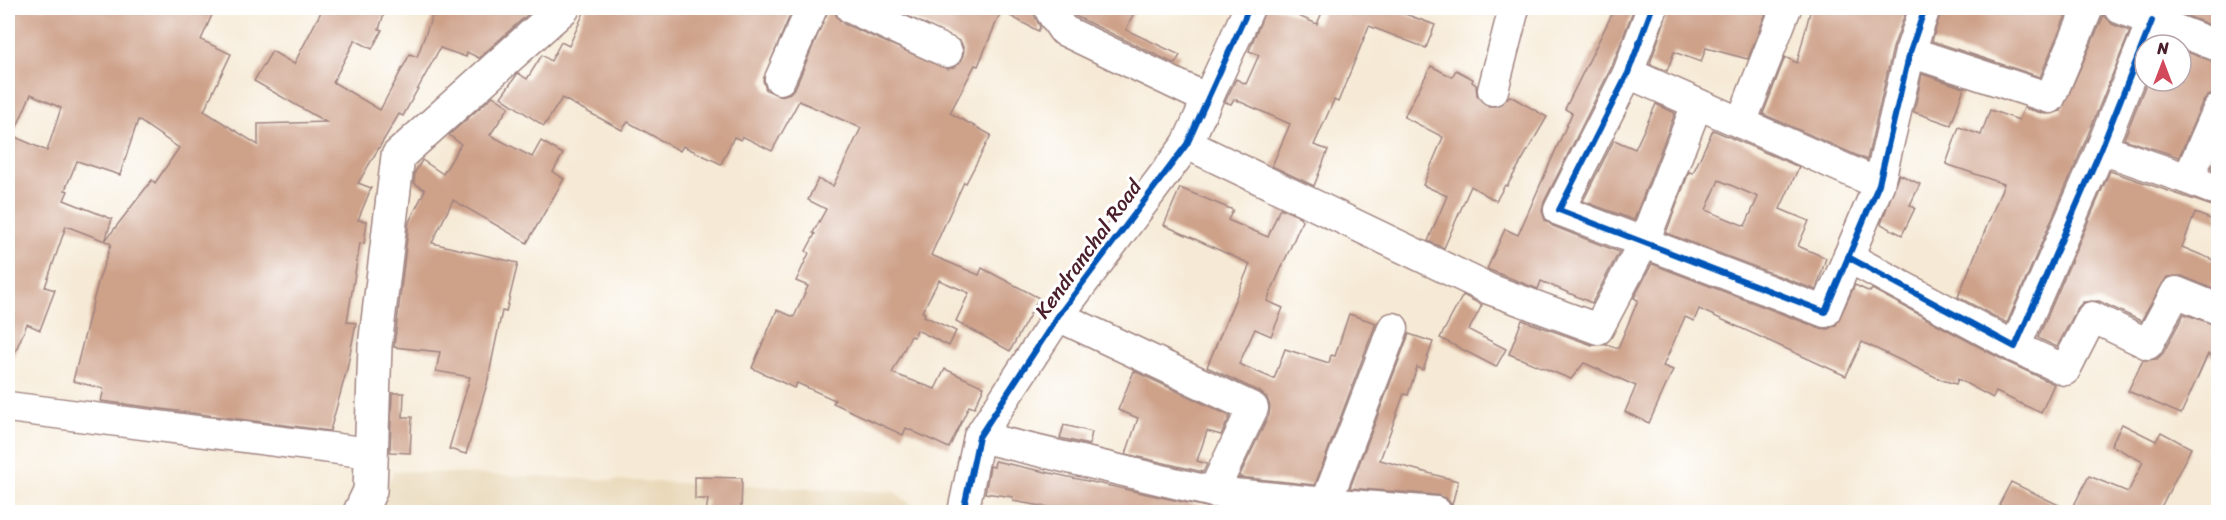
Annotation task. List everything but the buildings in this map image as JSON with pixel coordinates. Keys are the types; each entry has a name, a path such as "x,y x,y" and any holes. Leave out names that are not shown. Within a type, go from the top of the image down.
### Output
{"main road":[{"path":"360,513 370,490 375,346 398,156 563,8"},
{"path":"339,513 349,481 370,453"}],"street":[{"path":"780,79 812,8"},
{"path":"851,8 947,52"},
{"path":"1053,8 1051,12 1064,30 1207,99"},
{"name":"Kendranchal Road","path":"963,513 979,437 1058,316 1187,144 1249,8"},
{"path":"1493,90 1514,8"},
{"path":"1652,8 1628,73 1558,210 1825,312 1879,184 1910,52 1925,8"},
{"path":"1741,123 1786,8"},
{"path":"1910,52 2050,98 2088,8"},
{"path":"2119,8 2218,45"},
{"path":"2015,347 2101,149 2152,21"},
{"path":"1628,73 1879,184"},
{"path":"1187,144 1489,289 1598,329 1644,242 1697,104"},
{"path":"2188,179 2218,110"},
{"path":"2101,149 2218,191"},
{"path":"1848,257 2015,347 2065,370 2092,317 2148,344 2176,292 2218,309"},
{"path":"1058,316 1252,408 1213,492"},
{"path":"1326,503 1393,328"},
{"path":"8,407 370,453"},
{"path":"979,437 1213,492 1436,513"}],"shaded area":[{"path":"394,471 894,492 922,512 373,512"}],"cycle path":[{"path":"963,512 979,437 1058,316 1187,144 1249,8"},
{"path":"1652,8 1628,73 1559,210 1825,312 1879,184 1910,52 1925,8"},
{"path":"1848,257 2015,347 2101,149 2152,21"}]}
